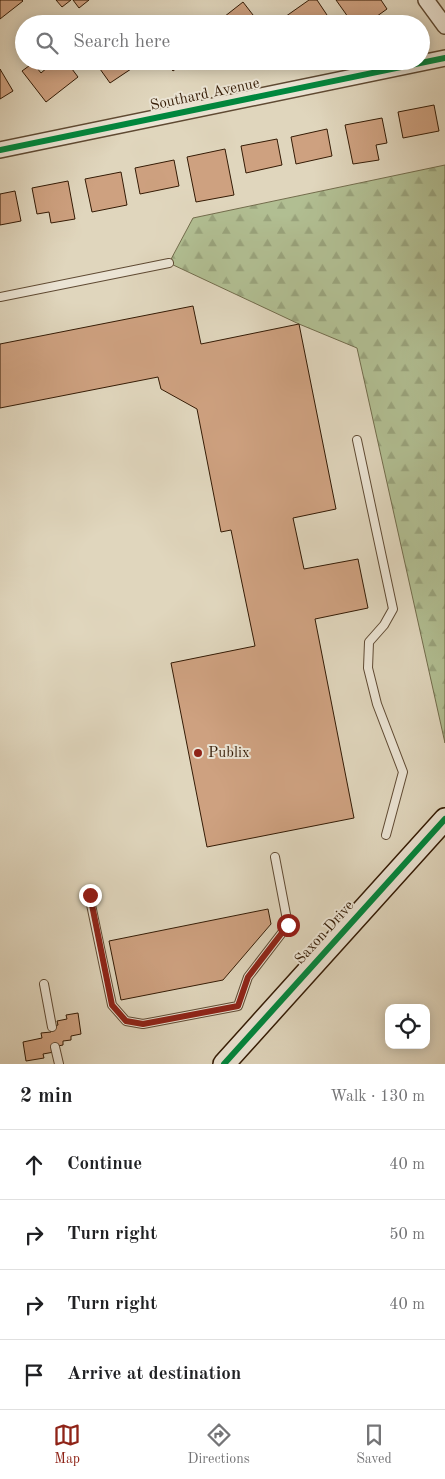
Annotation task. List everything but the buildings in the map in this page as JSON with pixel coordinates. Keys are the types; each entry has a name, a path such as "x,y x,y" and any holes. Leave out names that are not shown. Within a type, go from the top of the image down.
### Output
{"street":[{"path":"426,0 445,26"},
{"name":"Southard Avenue","path":"430,61 445,58"},
{"name":"Southard Avenue","path":"0,150 387,70"},
{"name":"Saxon Drive","path":"224,1064 445,819"}],"lane":[{"path":"0,298 169,263"},
{"path":"357,440 393,610 384,625 369,642 368,668 377,704 403,772 386,835"},
{"path":"90,895 112,1005 126,1021 143,1024 238,1006 248,977 288,925 274,857"},
{"path":"44,984 52,1027"},
{"path":"55,1047 59,1064"}],"green space":[{"path":"445,165 445,743 357,348 299,324 169,263 193,218"}],"cycle path":[{"path":"430,61 445,58"},
{"path":"0,150 387,70"},
{"path":"224,1064 445,819"}],"place":[{"name":"Publix","path":"198,753"}],"route":[{"path":"90,895 112,1005 126,1021 143,1024 238,1006 248,977 288,925"}]}
